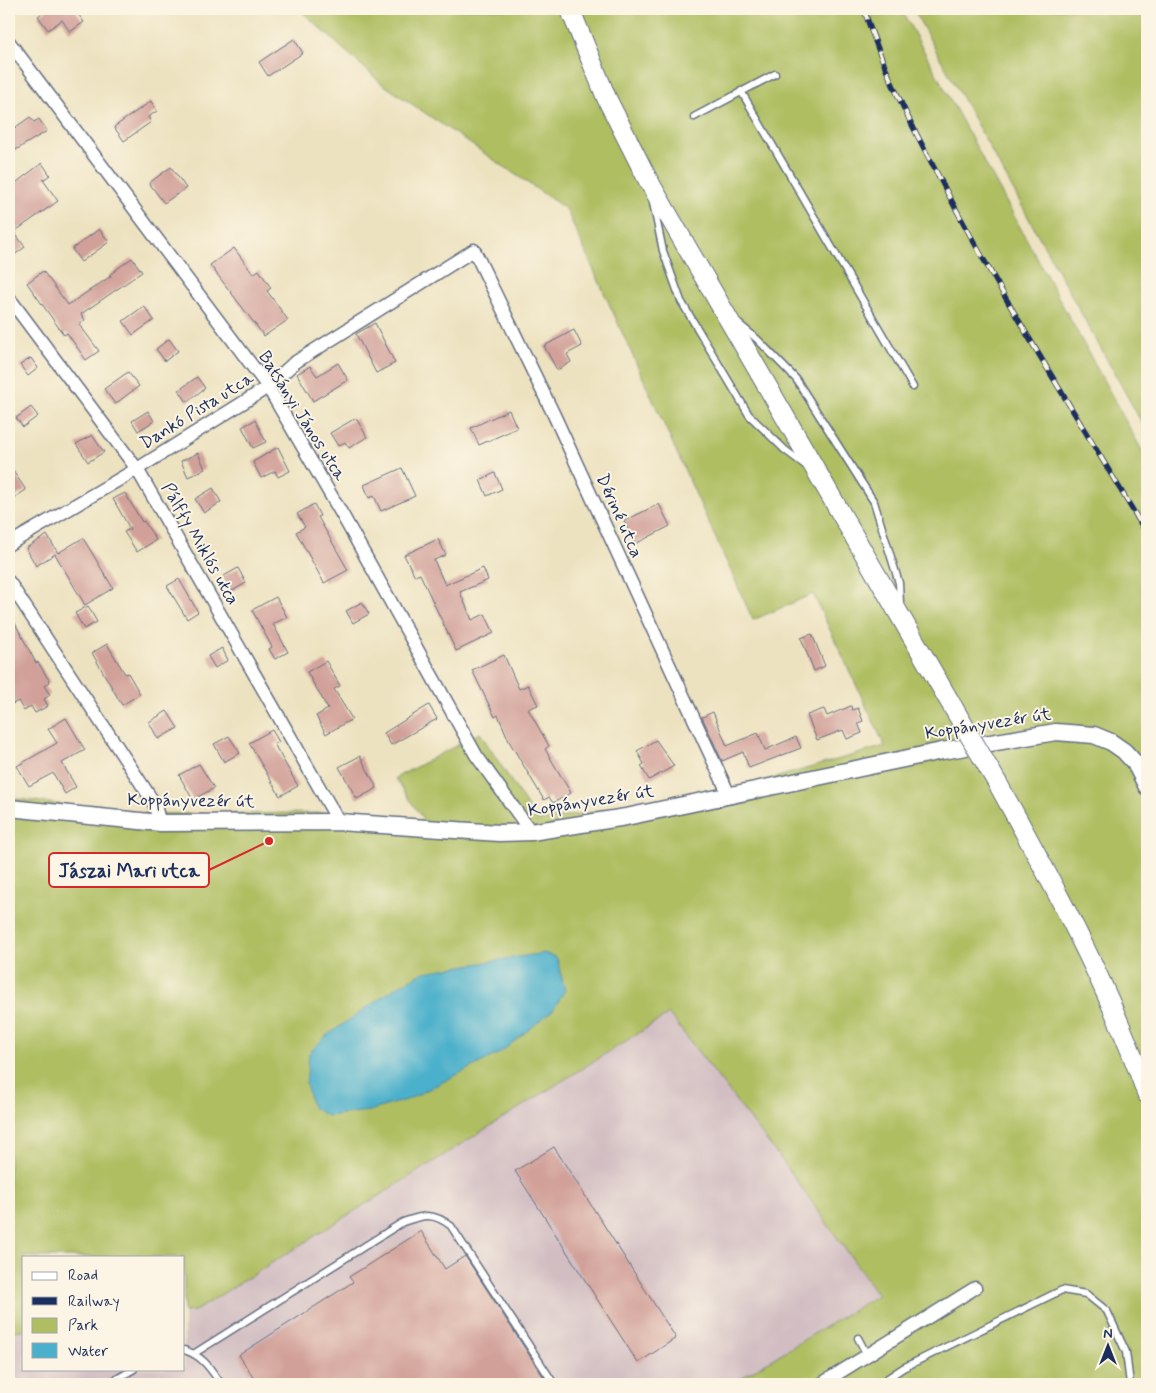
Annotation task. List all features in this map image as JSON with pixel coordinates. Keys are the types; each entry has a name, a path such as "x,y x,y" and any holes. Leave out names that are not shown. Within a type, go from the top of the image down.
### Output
{"main road":[{"path":"570,9 607,99 648,180 820,475 1064,902 1118,1019 1147,1094"}],"street":[{"name":"Batsányi János utca","path":"9,42 268,387 343,516 476,755 531,832"},
{"name":"Dankó Pista utca","path":"9,544 137,469 268,387 294,363 474,250"},
{"name":"Dériné utca","path":"474,250 550,407 730,797"},
{"name":"Pálffy Miklós utca","path":"9,298 137,469 339,822"},
{"path":"9,582 154,803 160,823"},
{"name":"Koppányvezér út","path":"9,808 160,823 339,822 499,833 531,832 626,818 942,751 1056,732 1094,735 1111,742 1124,751 1135,763 1147,787"},
{"path":"821,1384 975,1288"}],"lane":[{"path":"694,117 775,74"},
{"path":"741,92 913,387"},
{"path":"648,180 662,250 681,301 749,415 785,450 820,475"},
{"path":"724,312 757,339 796,379 874,502 899,583 900,617"},
{"path":"195,1354 404,1222 424,1215 440,1218 451,1226 554,1384"},
{"path":"879,1384 903,1368 1062,1290 1086,1294 1107,1311 1126,1352 1130,1384"},
{"path":"858,1338 867,1355"},
{"path":"185,1350 206,1361 221,1384"},
{"path":"108,1384 132,1370"}],"shaded area":[{"path":"669,1014 784,1163 878,1295 731,1384 9,1384 9,1331 22,1330 22,1370 185,1370 185,1312 195,1311"}],"green space":[{"path":"299,9 901,9 1147,460 1147,1384 731,1384 878,1295 784,1163 669,1014 195,1311 185,1312 185,1256 22,1256 22,1330 9,1331 9,798 140,814 349,813 425,822 395,778 480,733 537,821 610,809 615,815 709,797 885,746 813,594 753,620 566,209 381,83"},
{"path":"913,9 1147,9 1147,432"}],"water":[{"path":"544,953 557,958 565,990 553,1010 500,1053 409,1099 369,1111 327,1116 312,1107 306,1084 309,1053 326,1036 395,988 424,972"}],"building":[{"path":"48,9 77,9 75,10 84,22 70,32 62,20 48,30 38,16"},
{"path":"294,39 303,53 268,76 259,62"},
{"path":"151,101 157,111 148,117 151,122 124,141 114,127"},
{"path":"30,117 34,122 39,119 47,131 9,154 9,132"},
{"path":"42,163 50,175 43,180 58,201 14,232 25,247 9,259 9,188"},
{"path":"171,167 186,188 164,203 149,183"},
{"path":"99,229 109,242 81,262 72,249"},
{"path":"234,248 253,274 259,270 271,288 267,291 288,320 264,336 210,265"},
{"path":"132,258 142,272 81,314 85,320 79,324 99,351 86,360 67,333 64,335 27,283 43,271 68,305 111,276 109,275"},
{"path":"144,306 154,320 133,335 123,321"},
{"path":"375,323 395,363 376,373 356,334"},
{"path":"574,330 582,346 567,354 571,362 557,370 544,346"},
{"path":"169,339 178,351 165,361 156,349"},
{"path":"31,358 38,368 28,376 20,365"},
{"path":"338,363 348,380 313,401 297,374 310,366 317,376"},
{"path":"128,372 139,386 115,404 104,389"},
{"path":"197,377 205,388 187,402 179,390"},
{"path":"31,407 38,416 23,427 16,418"},
{"path":"509,410 517,428 479,445 471,428"},
{"path":"148,411 154,421 138,431 132,421"},
{"path":"356,418 367,437 349,448 345,442 338,446 330,433"},
{"path":"255,420 266,442 253,448 242,427"},
{"path":"92,435 104,452 88,462 76,444"},
{"path":"278,447 290,471 278,477 275,471 261,478 253,462"},
{"path":"198,453 205,469 188,477 181,461"},
{"path":"9,465 26,490 9,501"},
{"path":"402,468 415,496 381,511 374,496 369,498 364,485"},
{"path":"495,473 502,489 487,496 480,480"},
{"path":"213,488 221,502 204,513 195,499"},
{"path":"125,493 142,522 144,521 156,540 137,552 124,532 130,529 113,499"},
{"path":"314,504 320,516 318,517 348,570 324,583 296,532 305,527 297,514"},
{"path":"659,504 670,526 635,544 624,521"},
{"path":"47,535 58,553 83,538 113,588 85,605 55,554 36,566 26,548"},
{"path":"438,539 446,555 434,560 445,585 483,568 488,580 460,592 472,620 485,614 494,633 456,651 420,574 415,576 404,555"},
{"path":"238,568 246,583 232,591 224,576"},
{"path":"179,579 198,612 187,619 167,586"},
{"path":"276,597 287,617 273,624 288,652 275,659 269,649 272,647 252,610"},
{"path":"362,602 369,614 353,623 346,611"},
{"path":"88,606 97,622 84,629 75,613"},
{"path":"9,612 36,663 38,662 50,682 44,686 50,695 44,699 48,706 35,713 31,706 24,711 18,701 9,706"},
{"path":"812,634 825,666 814,671 801,638"},
{"path":"107,644 125,674 128,673 140,694 122,705 92,653"},
{"path":"222,648 228,660 215,668 208,656"},
{"path":"504,655 519,689 528,685 538,705 528,709 549,746 545,749 571,793 553,803 549,797 544,800 509,741 498,715 495,717 472,670"},
{"path":"326,661 340,686 334,689 352,719 326,734 316,716 328,709 307,672"},
{"path":"429,705 437,719 391,745 384,733"},
{"path":"851,706 852,710 858,708 863,721 858,723 862,733 847,739 843,730 817,740 807,715 824,709 827,716"},
{"path":"167,711 178,728 158,739 149,722"},
{"path":"713,712 727,746 758,733 765,750 796,737 801,748 749,768 743,752 722,761 702,717"},
{"path":"66,718 85,750 62,763 76,787 65,794 53,773 29,786 17,766 57,743 48,729"},
{"path":"272,730 279,742 274,744 298,786 280,796 249,743"},
{"path":"229,736 240,753 224,762 214,744"},
{"path":"656,740 674,766 649,780 641,766 644,764 637,751"},
{"path":"360,756 377,788 357,799 339,767"},
{"path":"199,764 214,788 193,800 179,775"},
{"path":"554,1147 676,1338 638,1363 515,1171"},
{"path":"421,1231 445,1269 465,1256 548,1384 257,1384 239,1355 353,1282 349,1277"}],"railway":[{"path":"864,9 881,57 901,103 971,237 1020,323 1147,534"}],"place":[{"name":"Jászai Mari utca","path":"269,841"}]}
